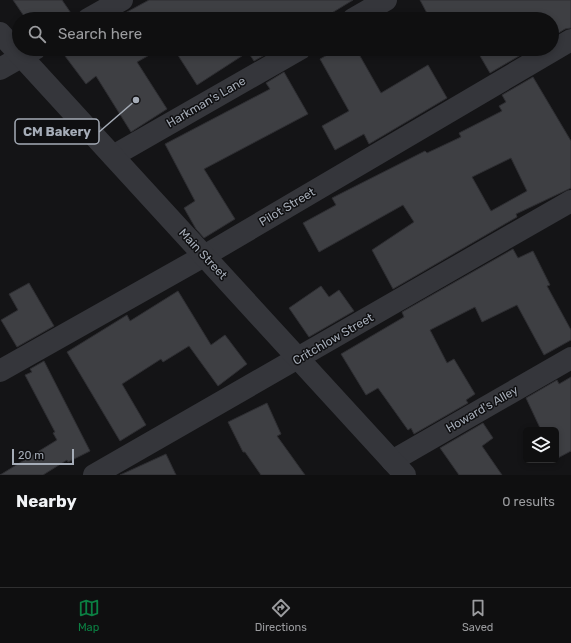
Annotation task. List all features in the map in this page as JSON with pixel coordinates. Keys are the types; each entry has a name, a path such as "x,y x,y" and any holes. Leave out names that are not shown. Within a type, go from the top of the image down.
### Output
{"street":[{"path":"101,12 122,0"},
{"path":"365,12 386,0"},
{"name":"Main Street","path":"0,33 12,42"},
{"name":"Pilot Street","path":"559,47 571,40"},
{"path":"0,69 23,56"},
{"name":"Main Street","path":"30,56 113,156 399,468"},
{"name":"Harkman's Lane","path":"113,156 288,56"},
{"name":"Pilot Street","path":"0,371 204,256 544,56"},
{"name":"Critchlow Street","path":"94,475 571,201"},
{"name":"Howard's Alley","path":"399,468 571,358"}],"building":[{"path":"13,0 62,0 70,12 21,12"},
{"path":"149,0 353,0 333,12 127,12"},
{"path":"420,0 571,0 571,28 565,29 559,33 559,12 426,12"},
{"path":"65,56 148,56 137,62 167,109 131,132 96,76 86,84"},
{"path":"178,56 242,56 197,85"},
{"path":"251,56 263,56 254,61"},
{"path":"325,56 360,56 381,93 428,65 447,98 369,144 364,134 335,150 322,126 349,111 320,59"},
{"path":"480,56 519,56 490,73"},
{"path":"284,72 308,114 204,169 235,219 204,238 196,229 184,208 195,201 165,144 270,89 266,83"},
{"path":"533,77 571,141 571,188 516,214 517,217 393,289 372,250 414,222 403,205 319,252 303,223 336,205 332,198 425,151 427,153 461,137 459,133 502,111 499,106 506,102 502,95","holes":["511,158 527,191 491,211 472,177"]},
{"path":"513,249 518,258 533,251 550,285 547,286 571,330 571,340 544,355 517,305 482,322 475,307 430,330 447,363 454,359 475,394 466,400 468,403 414,434 411,428 408,430 378,388 366,395 341,354 404,317 402,312"},
{"path":"29,283 54,326 17,347 1,320 18,310 9,294"},
{"path":"321,286 329,297 339,290 354,311 309,337 289,308"},
{"path":"178,291 211,345 225,335 247,364 218,386 189,346 163,362 161,359 122,384 146,425 120,441 67,352 127,315 130,321"},
{"path":"44,361 90,451 68,462 67,460 43,475 0,475 57,440 53,433 55,432 25,375 32,372 30,369"},
{"path":"571,377 571,451 559,457 559,427 540,427 526,398 557,380 559,384"},
{"path":"267,403 281,434 277,436 305,475 261,475 245,452 243,452 228,422"},
{"path":"483,423 493,438 482,446 502,475 459,475 440,448"},
{"path":"166,454 176,475 120,475"}],"place":[{"name":"CM Bakery","path":"136,100"}]}
